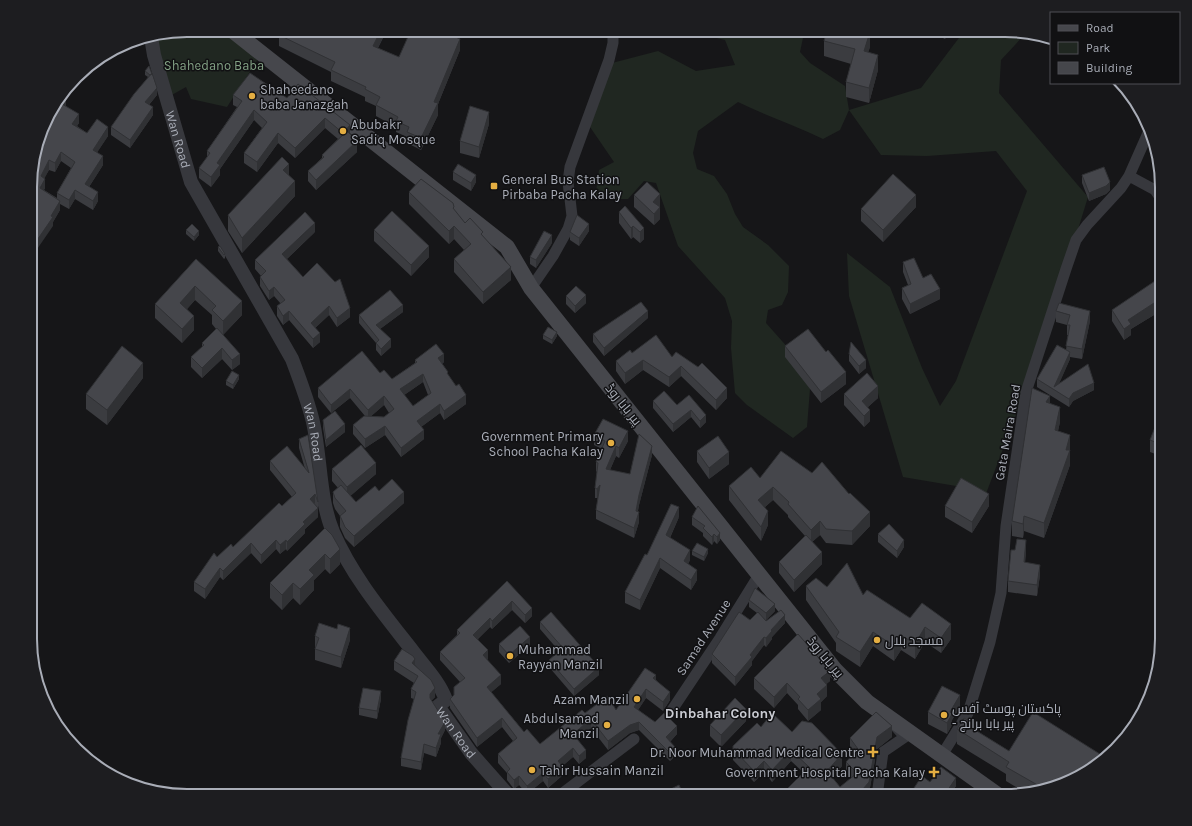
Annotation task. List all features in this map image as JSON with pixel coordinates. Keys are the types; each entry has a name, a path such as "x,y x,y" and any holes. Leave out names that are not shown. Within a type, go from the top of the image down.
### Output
{"main road":[{"name":"پیر بابا روڈ","path":"241,37 508,247 531,288 835,670 867,702 942,755 985,789"}],"street":[{"path":"531,288 553,256 568,229 572,216 568,182 570,166 609,60 613,37"},
{"name":"Wan Road","path":"152,41 154,55 191,182 292,359 302,385 313,423 326,509 333,531 349,564 374,600 438,683 446,700 438,706 471,753 502,789"},
{"name":"Gata Maira Road","path":"942,755 972,704 1000,600 1006,549 1006,526 1019,425 1026,392 1076,240 1087,225 1130,176 1146,137"},
{"path":"1130,176 1155,190"},
{"name":"Samad Avenue","path":"670,713 720,638 759,575"},
{"path":"877,789 883,752 905,737 888,717"},
{"path":"568,789 634,739"}],"green space":[{"name":"Shahedano Baba","path":"178,37 241,37 262,53 227,107 191,99 186,87 170,96 152,41"},
{"path":"712,37 803,37 800,52 810,63 845,86 849,110 840,130 823,139 738,102 698,131 693,153 697,169 714,176 727,194 735,214 743,227 768,245 789,266 788,292 782,305 768,310 766,323 806,368 810,389 807,427 793,438 747,405 735,393 731,348 732,321 725,298 678,246 656,183 644,181 628,199 595,199 599,170 614,162 590,127 612,63 658,51 696,71 735,65 725,40"},
{"path":"960,37 1022,38 1001,60 999,93 1088,197 1042,346 984,499 962,487 903,477 849,296 847,253 890,287 922,368 940,406 956,381 1027,191 996,151 927,156 881,155 849,110 921,88"}],"building":[{"path":"283,37 378,37 373,46 399,57 408,37 456,37 460,39 434,102 438,103 421,138 407,132 409,127 396,121 398,117 376,105 380,97 365,89 366,87 331,70 335,62"},
{"path":"825,37 868,37 864,51 878,55 869,88 846,82 855,49 824,41"},
{"path":"149,66 152,74 150,75 145,71"},
{"path":"152,73 157,88 145,102 153,107 130,140 111,127 134,94"},
{"path":"250,73 287,98 298,84 350,125 343,133 325,118 295,148 278,133 257,162 244,153 267,122 254,110 217,163 220,165 211,177 199,168 210,153 207,151 242,101 233,95"},
{"path":"62,104 79,114 72,124 87,133 97,119 108,127 93,150 103,156 85,184 98,192 93,201 75,190 69,200 57,193 75,162 61,152 55,163 49,160 41,176 45,179 40,188 60,201 51,216 53,217 37,240 38,168 42,148 48,130"},
{"path":"470,106 489,112 479,147 460,141"},
{"path":"347,131 357,141 316,180 308,171 324,157 322,155"},
{"path":"282,157 289,164 283,170 295,181 242,238 228,215"},
{"path":"458,164 476,175 471,183 453,172"},
{"path":"1104,167 1110,182 1106,186 1089,193 1082,175"},
{"path":"893,174 916,195 883,230 861,209"},
{"path":"421,179 453,203 453,208 465,223 470,218 483,232 481,234 511,267 483,292 454,259 471,244 454,226 449,231 409,192"},
{"path":"647,182 660,194 653,202 660,207 654,214 634,195"},
{"path":"625,206 644,228 640,232 633,226 631,228 619,212"},
{"path":"392,211 429,246 411,265 374,230"},
{"path":"305,212 315,223 282,254 303,277 317,263 335,282 340,279 350,308 337,318 329,306 311,323 320,333 313,339 289,311 283,316 277,306 285,300 274,287 269,291 260,277 266,271 255,260"},
{"path":"577,215 589,224 579,238 570,232"},
{"path":"192,224 199,231 194,237 186,230"},
{"path":"544,231 552,235 536,260 530,257"},
{"path":"220,246 225,254 224,255 218,247"},
{"path":"914,258 923,278 931,274 940,289 910,304 902,288 911,284 903,262"},
{"path":"196,259 242,301 223,321 212,310 216,306 195,286 180,303 194,316 182,329 155,304"},
{"path":"1155,281 1155,304 1154,303 1128,320 1131,324 1124,329 1112,310"},
{"path":"576,286 586,295 575,306 566,296"},
{"path":"390,290 403,305 376,325 391,339 381,349 376,343 379,340 359,315"},
{"path":"641,302 648,311 604,348 593,334"},
{"path":"1059,303 1090,311 1082,349 1066,346 1070,325 1067,325 1070,315 1056,311"},
{"path":"548,327 557,332 552,340 543,335"},
{"path":"217,328 240,354 232,360 222,348 202,368 191,357 204,345 202,343"},
{"path":"808,329 826,352 828,350 846,372 821,392 785,346"},
{"path":"656,335 672,357 676,352 698,367 702,363 727,388 716,400 681,366 669,377 643,360 625,373 616,361 630,350 632,353"},
{"path":"851,342 866,360 859,366 849,354"},
{"path":"436,344 444,354 438,358 456,386 459,384 466,395 444,411 440,404 417,421 424,430 401,448 385,426 365,439 353,425 364,416 384,417 394,409 384,396 368,410 350,389 331,405 318,388 362,351 380,373 384,370 392,379 417,362 415,360","holes":["423,374 431,393 413,406 400,389"]},
{"path":"1057,345 1070,352 1054,387 1088,364 1094,383 1073,393 1069,399 1037,379"},
{"path":"122,346 143,363 107,410 86,394"},
{"path":"232,371 239,375 233,385 226,381"},
{"path":"867,373 878,386 862,401 870,410 864,416 844,394"},
{"path":"1032,388 1050,396 1046,402 1060,407 1055,430 1070,435 1066,450 1070,450 1044,523 1024,516 1023,524 1012,521"},
{"path":"664,391 677,405 689,395 706,415 700,421 691,410 673,424 653,401"},
{"path":"335,411 345,424 326,440 323,420"},
{"path":"603,419 628,431 619,448 616,446 606,469 630,474 639,434 652,446 639,495 636,511 639,512 634,528 596,510 600,485 597,489 595,488 598,463 596,462 605,441 594,435"},
{"path":"1155,427 1155,442 1150,440"},
{"path":"308,435 318,502 315,494 310,499 318,508 303,522 305,524 287,542 286,540 280,545 276,540 261,555 251,543 223,571 220,568 205,589 194,582 214,553 217,557 231,544 233,547 279,503 282,506 296,493 270,461 287,446 309,473 299,439"},
{"path":"718,436 729,452 709,468 697,451"},
{"path":"361,445 376,463 347,487 332,469"},
{"path":"781,451 812,473 822,462 849,494 850,493 870,512 852,531 826,529 820,521 811,530 788,504 789,502 773,487 758,500 768,511 761,527 729,486 751,467 760,478"},
{"path":"961,478 989,494 972,522 945,506"},
{"path":"392,479 404,492 354,536 345,527 340,516 346,511 335,498 333,492 341,485 356,502 375,486 379,491"},
{"path":"671,504 679,507 666,535 690,550 684,561 697,570 691,580 660,558 640,600 625,592 645,554 647,555"},
{"path":"698,506 720,533 717,537 714,534 712,537 703,528 705,526 692,517"},
{"path":"889,524 904,540 897,551 878,534"},
{"path":"325,528 332,535 340,549 330,559 325,554 309,570 314,575 300,589 293,583 282,595 270,583"},
{"path":"806,535 822,552 794,580 779,562"},
{"path":"1017,539 1026,540 1024,562 1040,565 1037,585 1008,581 1011,550 1015,550"},
{"path":"697,543 708,549 704,557 692,551"},
{"path":"847,563 863,595 867,590 910,618 922,603 951,624 941,638 925,627 915,644 901,635 894,646 873,632 860,652 836,637 839,632 806,586 816,578 827,587"},
{"path":"507,581 532,608 525,615 512,601 492,621 490,618 473,635 488,650 483,655 501,675 487,687 524,732 527,729 540,744 582,710 585,713 608,696 616,710 645,668 656,675 653,678 670,692 663,702 646,689 634,707 655,722 664,713 677,726 666,737 675,747 670,753 639,722 630,725 608,741 591,719 573,734 586,750 579,756 573,748 558,761 563,767 548,779 543,773 527,786 519,776 514,780 507,772 510,769 498,754 517,738 502,718 477,738 450,699 454,695 454,687 465,678 440,652 460,633 457,630"},
{"path":"755,588 775,604 766,613 749,600"},
{"path":"781,610 785,615 771,630 772,631 766,638 764,637 750,655 752,657 735,677 712,654 739,612 750,620 758,612 766,621"},
{"path":"551,612 599,667 574,689 549,660 563,648 540,622"},
{"path":"319,623 337,629 338,624 350,628 341,657 315,649 319,638 315,636"},
{"path":"520,626 530,637 509,655 499,644"},
{"path":"798,634 830,671 821,678 827,685 817,694 821,699 808,710 798,699 800,697 787,683 774,697 754,678"},
{"path":"402,649 413,656 415,659 412,663 431,680 435,688 430,694 430,698 445,722 438,734 441,734 436,748 424,744 421,762 401,758 408,720 416,692 411,689 418,676 394,661"},
{"path":"942,686 960,695 950,712 952,714 947,723 928,712"},
{"path":"363,688 381,691 377,711 359,708"},
{"path":"735,698 746,709 721,735 710,725"},
{"path":"876,712 892,726 877,737 869,782 863,789 787,789 809,767 791,750 772,770 764,761 754,771 733,749 733,746 757,723 761,727 772,713 792,732 802,721 812,723 842,754 827,771 840,787 857,773 846,762 858,749 850,738"},
{"path":"1033,712 1101,755 1080,769 1062,778 1038,785 1006,767 1009,762 957,729 964,718 969,721 967,725 1009,751"},
{"path":"941,767 956,778 948,789 914,788 922,776 930,782"},
{"path":"679,785 681,789 671,789"}],"place":[{"name":"Shaheedano baba Janazgah","path":"252,96"},
{"name":"Abubakr Sadiq Mosque","path":"343,131"},
{"name":"General Bus Station Pirbaba Pacha Kalay","path":"494,186"},
{"name":"Government Primary School Pacha Kalay","path":"611,443"},
{"name":"مسجد بلال","path":"877,640"},
{"name":"Muhammad Rayyan Manzil","path":"510,656"},
{"name":"Azam Manzil","path":"637,699"},
{"name":"پاکستان پوسٹ آفس - پیر بابا برانچ","path":"944,715"},
{"name":"Abdulsamad Manzil","path":"607,725"},
{"name":"Dr. Noor Muhammad Medical Centre","path":"873,752"},
{"name":"Tahir Hussain Manzil","path":"532,770"},
{"name":"Government Hospital Pacha Kalay","path":"934,772"}],"district":[{"name":"Dinbahar Colony","path":"720,713"}]}
